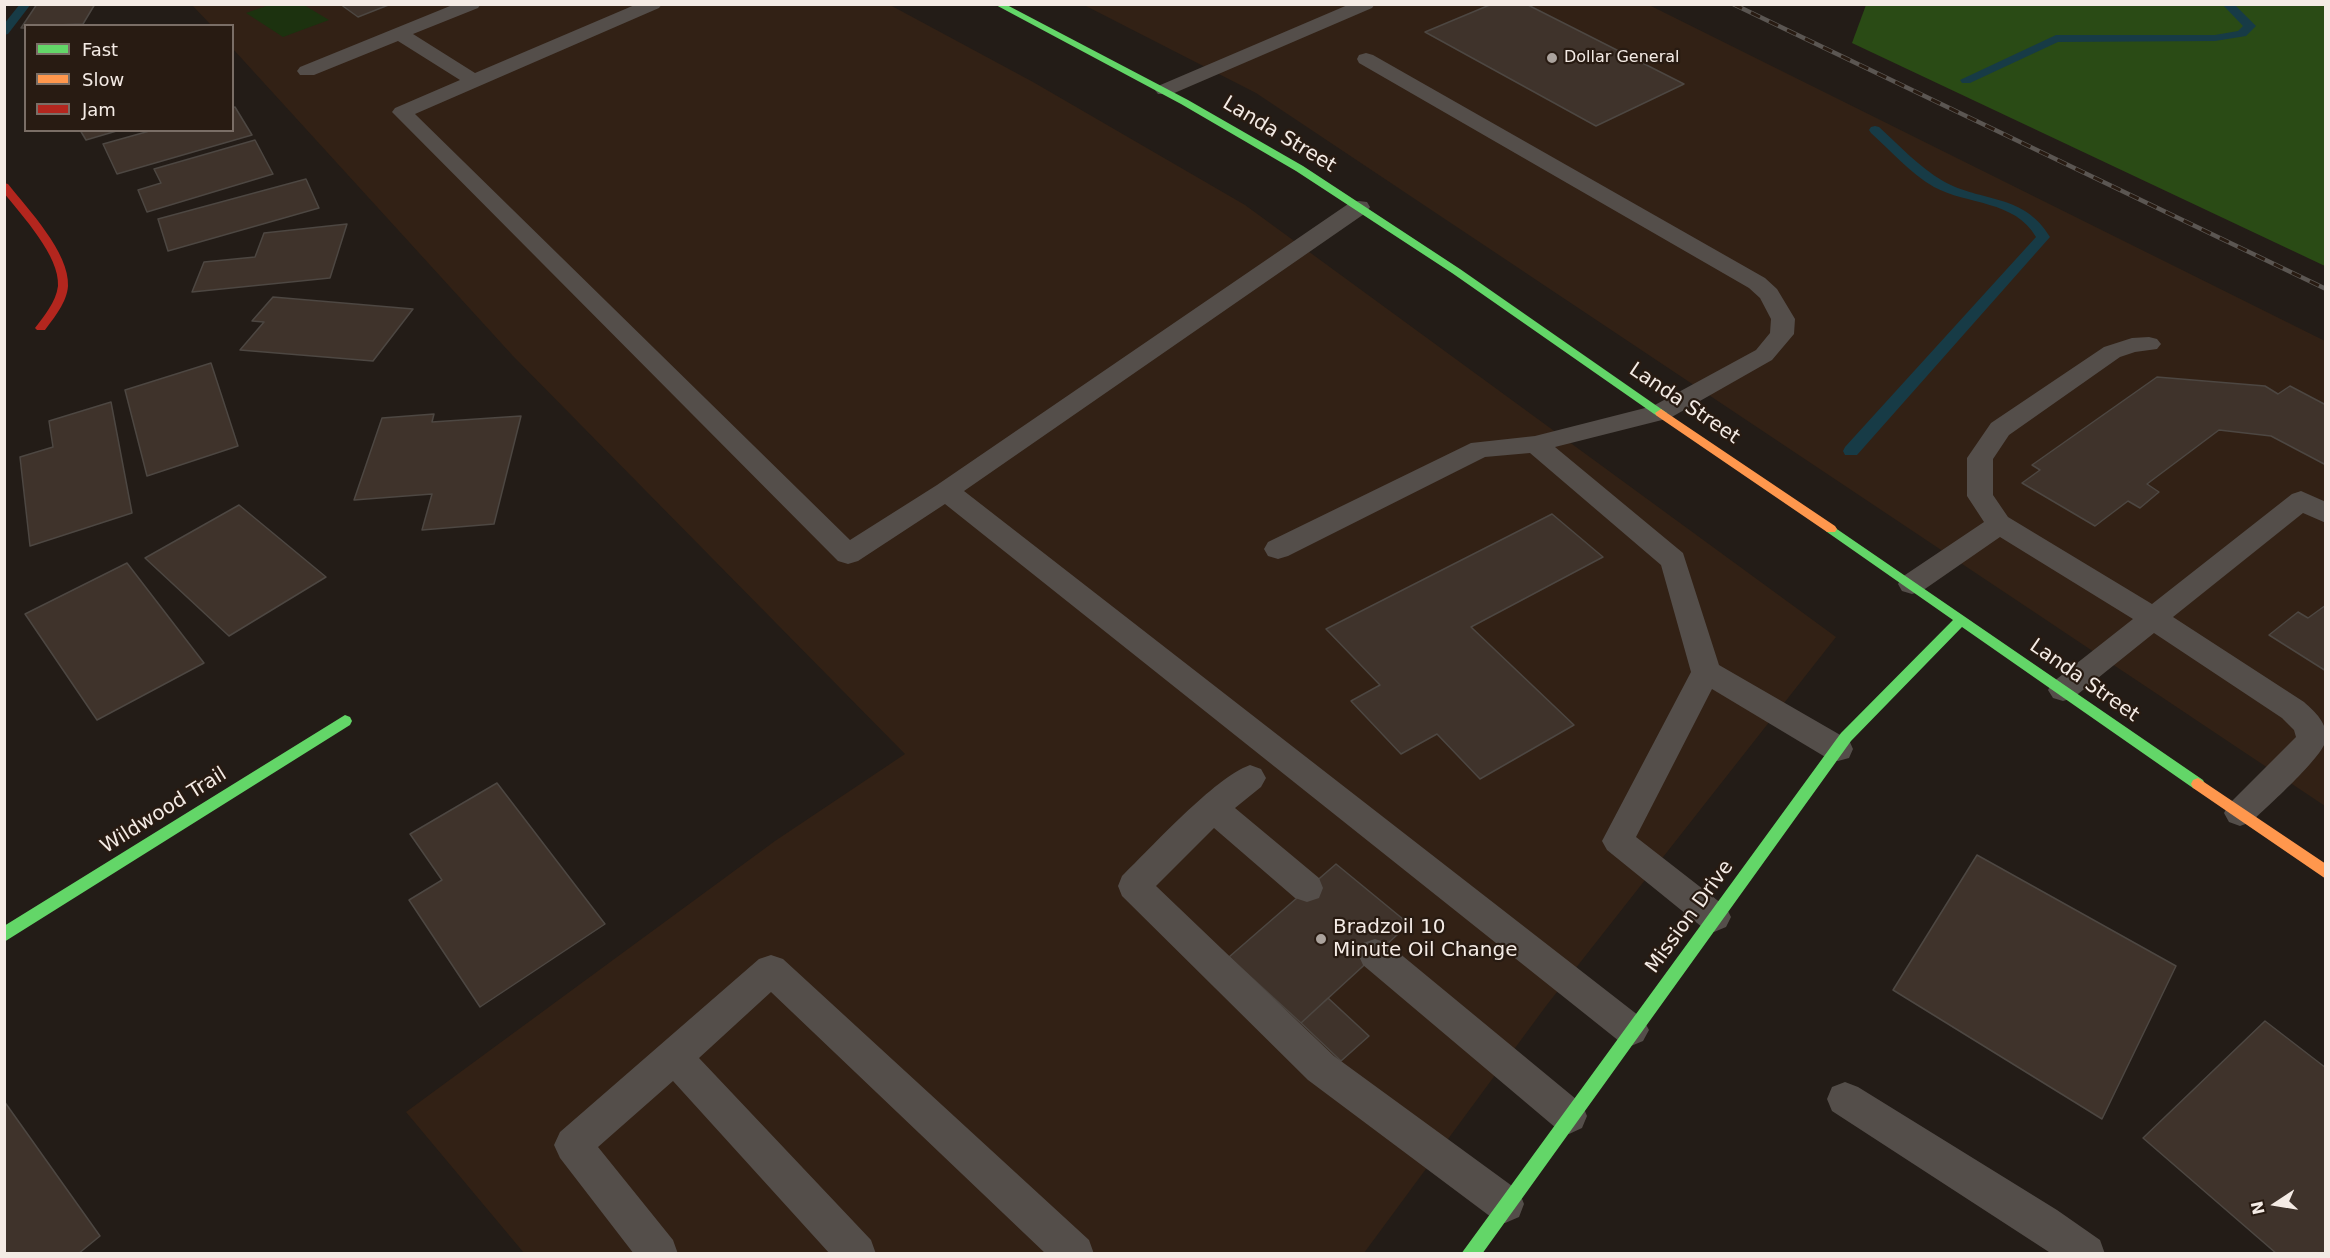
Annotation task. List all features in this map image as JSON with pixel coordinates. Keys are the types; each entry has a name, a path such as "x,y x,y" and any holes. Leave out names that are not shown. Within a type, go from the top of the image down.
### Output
{"street":[{"name":"Landa Street","path":"998,4 1165,90 1359,207 1912,584 2325,873"},
{"path":"4,186 57,262 63,282 58,303 41,328"},
{"name":"Mission Drive","path":"1470,1254 1631,1030 1838,749 1877,704 1961,620"},
{"name":"Wildwood Trail","path":"4,935 345,721"}],"lane":[{"path":"307,71 472,4"},
{"path":"653,4 402,112 848,554 946,491 1359,207"},
{"path":"1165,90 1366,4"},
{"path":"398,33 474,81"},
{"path":"1278,549 1480,448 1535,444 1661,412 1764,355 1782,334 1783,319 1769,294 1757,283 1365,59"},
{"path":"2149,344 2132,345 2112,352 2000,429 1980,458 1980,496 1999,524 2152,618 2293,710 2308,724 2312,738 2305,749 2240,813"},
{"path":"1535,444 1673,560 1706,672 1838,749"},
{"path":"946,491 1631,1030"},
{"path":"2063,690 2301,500 2325,514"},
{"path":"1912,584 1999,524"},
{"path":"1706,672 1618,841 1714,917"},
{"path":"1250,778 1213,808 1134,886 1321,1068 1505,1204"},
{"path":"1213,808 1308,888"},
{"path":"1375,954 1569,1116"},
{"path":"659,1254 573,1145 771,970 1075,1254"},
{"path":"674,1057 857,1254"},
{"path":"1845,1099 2043,1224 2086,1254"}],"shaded area":[{"path":"192,5 890,5 1033,82 1245,205 1836,637 1546,1006 1364,1253 524,1253 406,1112 775,841 905,754 513,356 234,50 234,24 210,24"},
{"path":"1084,5 1649,5 2325,341 2325,806 1256,93"}],"green space":[{"path":"269,5 304,5 329,20 283,37 246,13"},
{"path":"1866,5 2325,5 2325,266 1852,43"}],"building":[{"path":"37,4 95,4 83,24 24,24 24,28 21,28"},
{"path":"340,4 391,4 358,17"},
{"name":"Dollar General","path":"1492,4 1526,4 1684,84 1596,126 1425,32"},
{"path":"234,107 252,135 117,174 103,144 146,132 234,132"},
{"path":"81,132 113,132 86,140"},
{"path":"255,140 273,174 147,212 138,190 161,183 154,169"},
{"path":"306,179 319,208 168,251 158,219"},
{"path":"347,224 330,278 192,292 204,262 255,257 264,233"},
{"path":"273,297 413,309 373,361 240,350 264,322 252,321"},
{"path":"211,363 238,446 147,476 125,390"},
{"path":"2157,377 2265,386 2278,394 2290,386 2326,405 2326,465 2271,436 2219,430 2147,484 2159,492 2140,508 2128,501 2095,526 2022,483 2040,470 2032,465"},
{"path":"111,402 132,513 30,546 20,457 53,447 49,421"},
{"path":"434,414 432,422 521,416 494,524 422,530 432,494 354,500 382,418"},
{"path":"239,505 326,577 229,636 145,558"},
{"path":"1552,514 1603,557 1471,627 1574,725 1480,779 1437,734 1401,754 1351,701 1380,685 1326,629"},
{"path":"127,563 204,663 97,720 25,614"},
{"path":"2326,605 2326,671 2269,635 2298,612 2308,618"},
{"path":"497,783 605,924 480,1007 409,900 442,880 410,834"},
{"path":"1977,855 2176,966 2102,1119 1893,990"},
{"name":"Bradzoil 10 Minute Oil Change","path":"1336,864 1409,924 1301,1023 1229,957"},
{"path":"1328,998 1369,1036 1341,1061 1301,1023"},
{"path":"2265,1021 2326,1068 2326,1254 2277,1254 2143,1138"},
{"path":"4,1101 100,1236 78,1254 4,1254"}],"waterway":[{"path":"4,32 26,4"},
{"path":"1966,80 2056,39 2215,38 2242,34 2250,26 2227,4"},
{"path":"1851,451 2043,237 2027,217 2015,210 1937,183 1875,130"}],"railway":[{"path":"1733,4 2326,289"}],"traffic: fast":[{"path":"998,4 1123,68 1299,168 1456,271 1661,413"},
{"path":"1831,529 2198,784"},
{"path":"1470,1254 1846,737 1961,620"},
{"path":"4,935 345,721"}],"traffic: slow":[{"path":"1661,413 1831,529"},
{"path":"2198,784 2326,873"}],"traffic: jam":[{"path":"4,186 41,234 62,275 63,286 60,297 41,328"}],"place":[{"name":"Dollar General","path":"1552,58"},
{"name":"Bradzoil 10 Minute Oil Change","path":"1321,939"}]}
